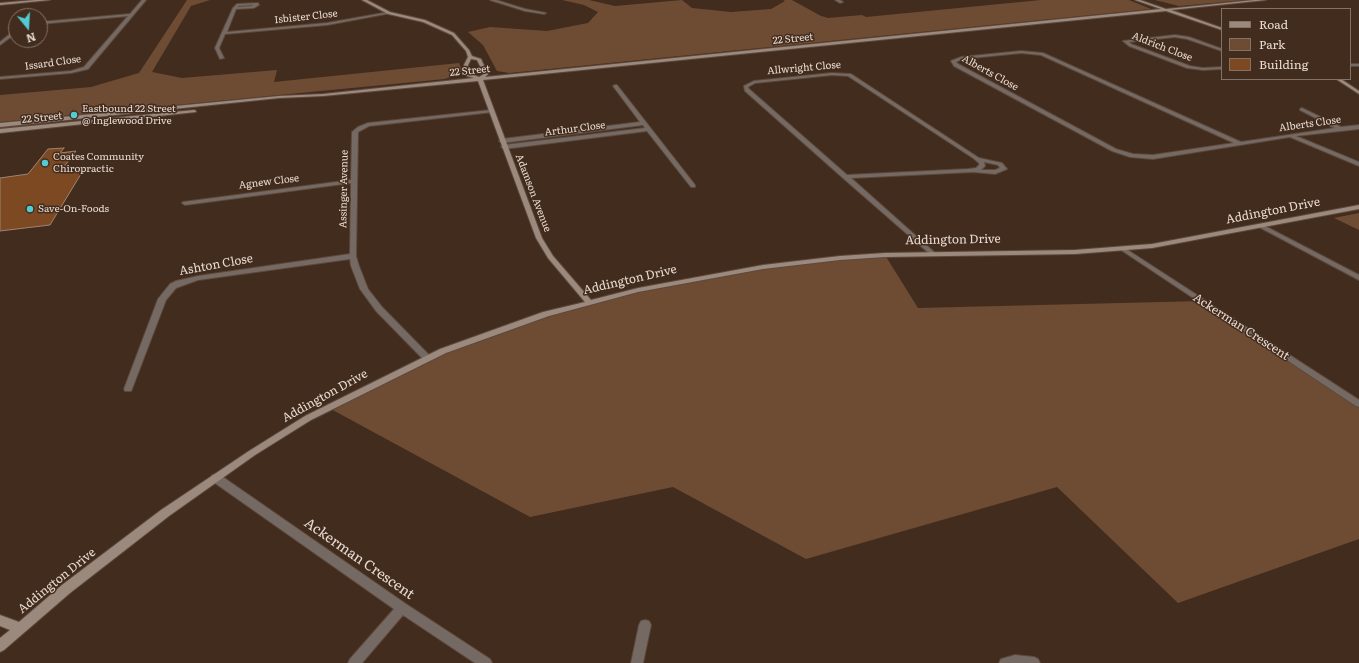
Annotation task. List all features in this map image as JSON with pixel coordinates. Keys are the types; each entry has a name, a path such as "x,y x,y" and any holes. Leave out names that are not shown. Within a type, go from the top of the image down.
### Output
{"street":[{"path":"0,2 16,0"},
{"path":"0,2 48,0"},
{"name":"Issard Close","path":"0,78 71,72 86,68 144,0"},
{"path":"364,0 389,12 444,28 461,41 470,57 479,59 486,74 480,79 470,75 466,65 470,57"},
{"path":"492,0 525,10 544,13"},
{"path":"1137,0 1221,29"},
{"path":"1149,0 1221,25"},
{"name":"22 Street","path":"0,131 166,114 323,95 1264,0"},
{"path":"222,58 217,48 236,8 241,4 258,4 253,7 236,8"},
{"name":"Isbister Close","path":"224,33 327,24 389,12"},
{"path":"48,22 132,15"},
{"name":"Aldrich Close","path":"1221,50 1188,38 1175,36 1125,41 1130,45 1189,68 1221,68"},
{"path":"0,44 8,38"},
{"name":"Alberts Close","path":"1240,144 1042,54 1021,52 961,58 953,61 956,65 1126,155 1153,157 1240,144 1339,128 1359,127"},
{"name":"Allwright Close","path":"845,177 972,171 996,172 1004,169 1000,164 976,158 849,75 825,74 754,82 746,86 747,90 845,177 932,253"},
{"name":"Adamson Avenue","path":"480,79 539,238 550,257 589,302"},
{"path":"1340,80 1359,93"},
{"path":"615,86 693,186"},
{"name":"22 Street","path":"0,125 271,98 323,95"},
{"path":"1302,109 1339,128"},
{"name":"Assinger Avenue","path":"427,358 379,308 364,289 355,266 353,256 355,132 360,128 379,123 491,111"},
{"name":"Arthur Close","path":"503,144 644,124"},
{"name":"Arthur Close","path":"503,144 648,129"},
{"path":"1290,136 1359,164"},
{"path":"972,171 982,166 982,163 976,158"},
{"name":"Agnew Close","path":"185,203 355,182"},
{"name":"Addington Drive","path":"0,646 19,628 165,513 308,418 427,358 500,330 589,302 645,288 763,268 840,258 932,253 1123,249 1172,243 1359,207"},
{"path":"1261,226 1359,278"},
{"name":"Ackerman Crescent","path":"1123,249 1359,404"},
{"name":"Ashton Close","path":"128,389 162,299 173,286 198,278 353,256"},
{"name":"Ackerman Crescent","path":"216,478 402,608 486,663"},
{"path":"354,663 402,608"},
{"path":"0,620 19,628"},
{"path":"637,663 645,625"},
{"path":"1005,663 1016,661 1034,663"}],"green space":[{"path":"187,0 210,0 191,6 152,72 182,78 277,70 274,82 459,63 463,73 445,79 0,122 0,95 91,87 139,73"},
{"path":"562,0 589,0 615,6 682,0 692,8 731,12 771,9 785,1 783,0 792,0 821,16 828,18 862,15 866,17 1041,0 1129,0 1151,9 509,73 497,71 483,45 468,32 490,27 547,31 588,23 598,12 584,5"},
{"path":"1155,0 1246,0 1179,6"},
{"path":"1359,213 1359,230 1334,218"},
{"path":"885,255 918,308 1202,301 1359,404 1359,539 1178,603 1057,487 806,559 673,487 530,517 329,408 443,351 589,302 763,267"}],"building":[{"name":"Save-On-Foods","path":"64,148 60,153 76,151 61,171 84,169 50,225 0,231 0,178 28,174 48,149"}],"place":[{"name":"Eastbound 22 Street @ Inglewood Drive","path":"74,115"},
{"name":"Coates Community Chiropractic","path":"45,163"},
{"name":"Save-On-Foods","path":"30,209"}]}
